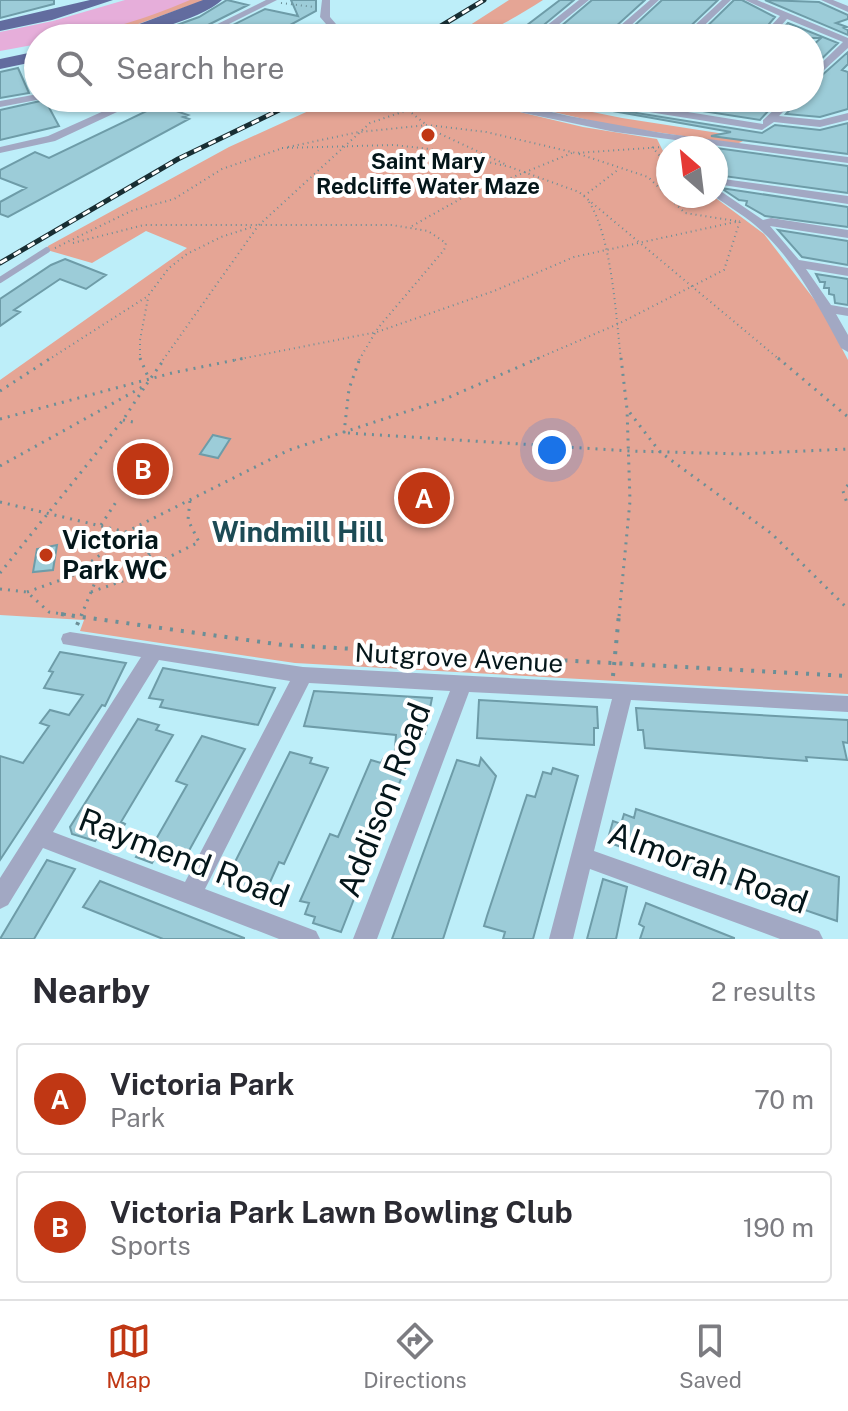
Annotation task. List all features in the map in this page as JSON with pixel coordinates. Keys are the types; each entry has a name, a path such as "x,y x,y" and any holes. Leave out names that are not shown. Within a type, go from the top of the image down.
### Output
{"highway":[{"path":"0,26 47,17 106,0"},
{"path":"155,24 215,0"},
{"path":"0,64 24,59"}],"street":[{"path":"554,24 585,0"},
{"path":"627,24 655,0"},
{"path":"701,24 727,0"},
{"path":"749,0 807,24"},
{"path":"825,0 848,9"},
{"path":"224,24 272,1"},
{"path":"323,4 325,17 331,24"},
{"path":"778,24 786,15"},
{"path":"824,32 848,42 824,66"},
{"path":"0,104 24,100"},
{"path":"0,150 51,139 111,112"},
{"path":"532,112 656,142"},
{"path":"668,112 762,127"},
{"path":"747,149 777,112"},
{"path":"771,118 828,123 848,116"},
{"path":"728,148 848,160"},
{"path":"728,183 848,200"},
{"path":"728,202 796,263 828,309 848,348"},
{"path":"750,221 848,234"},
{"path":"796,263 848,272"},
{"path":"828,309 848,312"},
{"name":"Nutgrove Avenue","path":"70,639 303,675 462,685 619,687 848,704"},
{"path":"0,898 154,652"},
{"path":"190,895 303,675"},
{"name":"Addison Road","path":"365,939 462,685"},
{"path":"561,939 583,857 619,687"},
{"name":"Raymend Road","path":"39,837 308,939"},
{"name":"Almorah Road","path":"583,857 811,939"}],"lane":[{"path":"0,280 47,250"}],"path":[{"path":"272,1 323,4"},
{"path":"0,573 123,420 258,226 275,207 370,123 402,112"},
{"path":"411,112 434,131 586,198 848,417"},
{"path":"65,245 131,211 174,199 222,169 282,148 359,132 428,125 486,132 576,153 651,179 685,213 750,221"},
{"path":"282,148 394,145 510,167"},
{"path":"410,227 462,198 556,158 576,153 656,147"},
{"path":"653,148 656,151"},
{"path":"586,198 619,168"},
{"path":"586,198 596,213 618,324 630,451 626,555 613,663 619,687"},
{"path":"0,419 149,379 377,332 482,295 574,257 750,221"},
{"path":"0,589 27,592 72,576 109,549 126,532 289,450 445,399 618,324 724,270 750,221"},
{"path":"47,250 144,225 349,224 410,227 436,233 446,243 444,250 377,332 360,358 350,383 344,433"},
{"path":"0,391 148,296 169,268 187,254 221,237 258,226"},
{"path":"148,296 139,347 149,379"},
{"path":"0,466 146,385"},
{"path":"627,409 660,452 772,534 848,609"},
{"path":"123,420 138,423"},
{"path":"344,433 660,452 741,454 848,449"},
{"path":"848,485 843,491 848,506"},
{"path":"101,525 118,499"},
{"path":"148,556 165,559 199,542 188,520 192,513 190,500"},
{"path":"0,502 126,532 129,538 152,549 134,577 91,592"},
{"path":"70,639 109,549"},
{"path":"27,592 49,612 283,645 848,676"}],"shaded area":[{"path":"125,0 190,0 122,24 39,24"},
{"path":"168,0 205,0 138,24 92,24"},
{"path":"509,0 543,0 502,24 472,24"},
{"path":"24,27 24,47 0,51 0,32"},
{"path":"306,112 519,112 583,127 656,139 656,208 728,207 764,234 820,307 848,360 848,694 295,663 80,631 84,620 0,615 0,380 187,248 146,231 92,263 47,250 48,246 229,147"},
{"path":"553,112 592,112 744,137 737,144 728,143 728,136 683,136 615,126"}],"building":[{"path":"0,0 54,0 54,4 0,18"},
{"path":"227,0 248,5 210,24 180,24 199,17"},
{"path":"291,0 316,0 316,11 292,24 235,24 265,9 298,16"},
{"path":"560,0 574,0 545,24 528,24"},
{"path":"592,0 645,0 618,24 564,24"},
{"path":"662,0 718,0 693,24 636,24"},
{"path":"734,0 742,0 775,17 769,24 709,24"},
{"path":"765,0 819,2 848,15 848,19 836,23 847,27 844,28 848,30 848,35"},
{"path":"824,37 838,43 824,56"},
{"path":"848,52 848,64 842,70 848,72 848,109 820,117 786,114 824,112 824,73"},
{"path":"18,68 24,82 24,94 0,98 0,72"},
{"path":"24,105 24,112 51,112 59,126 0,140 0,110"},
{"path":"144,112 188,115 183,117 189,119 8,217 0,214 0,202 26,188 0,178 0,170 35,152 49,158"},
{"path":"618,112 762,133 775,125 820,130 848,123 848,154 728,136 711,136 731,132"},
{"path":"709,112 767,112 760,120"},
{"path":"728,150 848,166 848,193 728,177"},
{"path":"728,189 848,207 848,227 765,216 746,205 747,201 728,193"},
{"path":"778,230 848,241 848,265 802,257"},
{"path":"65,259 106,275 86,289 60,279 14,310 20,312 0,326 0,299"},
{"path":"816,274 848,279 848,305 835,303 834,295 829,294 829,288 824,288 825,282 820,282"},
{"path":"213,435 230,439 218,458 200,454"},
{"name":"Victoria Park WC","path":"57,545 53,570 33,572 37,549"},
{"path":"60,652 126,663 105,706 102,705 0,860 0,756 23,763 49,726 40,723 50,710 69,715 83,695 44,688"},
{"path":"163,668 275,688 258,725 160,707 163,700 149,698"},
{"path":"314,691 432,698 425,734 411,734 410,756 341,932 313,923 315,917 305,914 309,903 300,901 330,834 338,837 371,760 394,762 396,735 304,726"},
{"path":"479,700 597,707 598,728 594,728 594,745 477,738"},
{"path":"636,708 848,720 848,743 843,742 847,760 806,757 807,761 645,748 643,730 638,730"},
{"path":"138,719 159,725 156,730 173,735 121,822 125,824 116,839 100,834 95,841 72,834 70,827"},
{"path":"202,736 245,749 180,867 155,858 152,863 136,857 143,845 151,848 187,785 176,781"},
{"path":"290,752 312,758 310,763 328,768 284,864 279,862 266,891 251,887 248,892 224,884"},
{"path":"481,758 496,776 443,939 392,939 457,760 479,766"},
{"path":"553,768 578,776 533,939 503,939 505,932 484,926 527,795 535,797 543,772 551,774"},
{"path":"636,809 839,877 837,921 607,842 613,821 621,824 624,814 634,818"},
{"path":"47,860 75,869 34,939 0,939"},
{"path":"603,879 627,887 616,939 587,939"},
{"path":"100,881 244,939 163,939 83,907"},
{"path":"646,903 734,939 640,939 644,927 639,924"}],"railway":[{"path":"444,24 484,0"},
{"path":"0,263 178,159 275,112"}],"place":[{"name":"Saint Mary Redcliffe Water Maze","path":"428,135"},
{"name":"Victoria Park Lawn Bowling Club","path":"143,469"},
{"name":"Victoria Park","path":"424,498"},
{"name":"Victoria Park WC","path":"46,555"}],"district":[{"name":"Windmill Hill","path":"298,532"}]}
